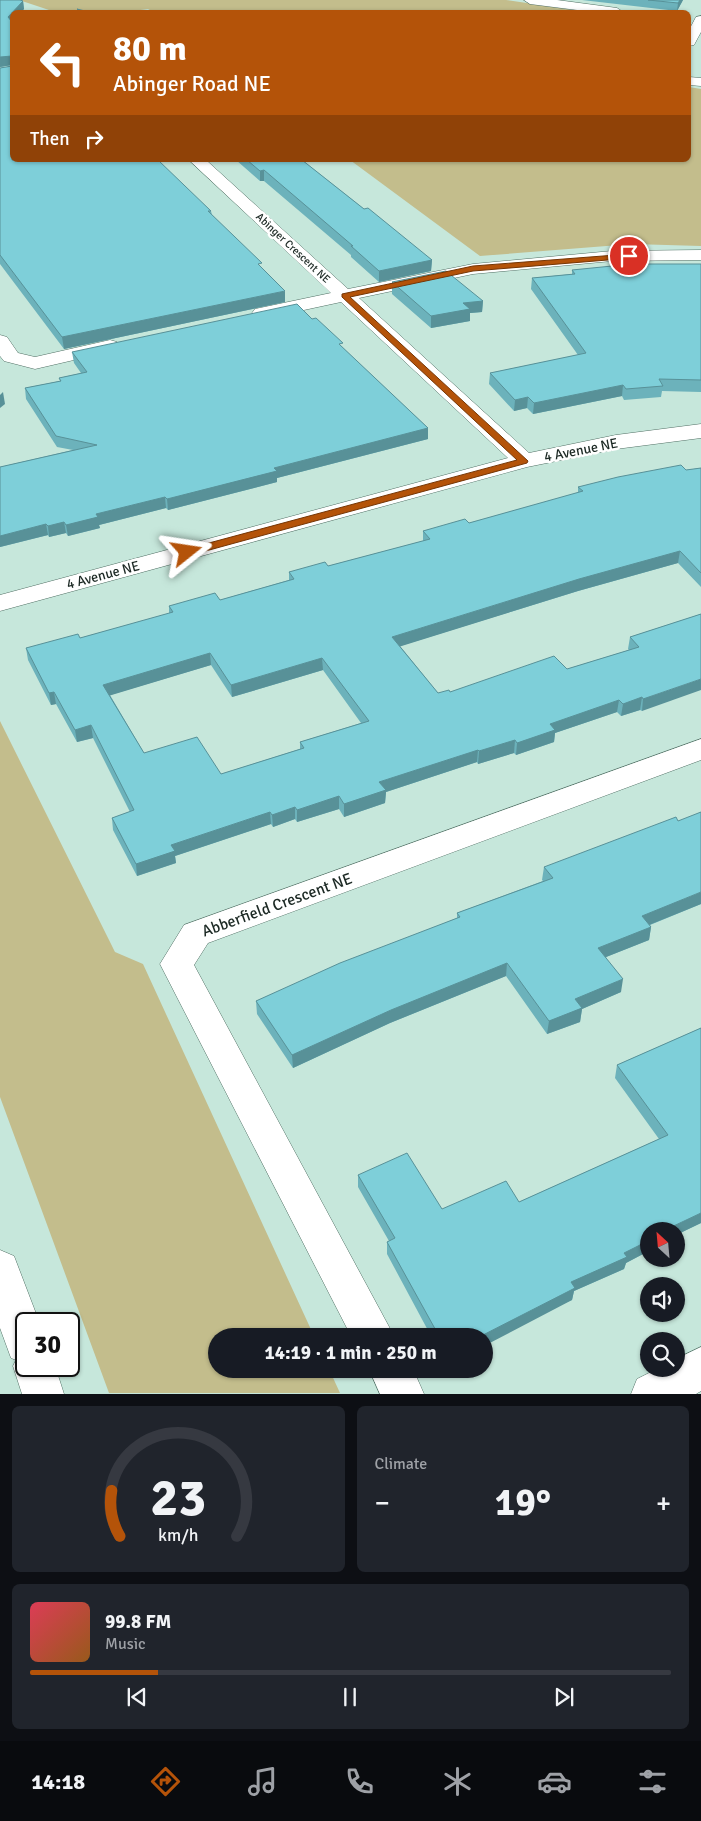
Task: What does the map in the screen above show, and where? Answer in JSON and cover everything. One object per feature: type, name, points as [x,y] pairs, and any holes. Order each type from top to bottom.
[{"type":"street","points":[[530,0],[602,10]]},
{"type":"street","points":[[691,36],[696,21]]},
{"type":"street","name":"Abinger Crescent NE","points":[[199,162],[345,296]]},
{"type":"street","points":[[345,296],[473,269],[612,256],[701,255]]},
{"type":"street","points":[[345,296],[524,461]]},
{"type":"street","name":"Abinger Crescent NE","points":[[247,316],[345,296]]},
{"type":"street","points":[[0,342],[10,357],[35,363],[131,341]]},
{"type":"street","name":"4 Avenue NE","points":[[0,603],[524,461],[616,442],[701,431]]},
{"type":"street","name":"Abberfield Crescent NE","points":[[369,1328],[177,964],[196,934],[701,749]]},
{"type":"street","points":[[0,1270],[15,1313]]},
{"type":"street","points":[[652,1394],[701,1368]]},
{"type":"street","points":[[38,1377],[44,1394]]},
{"type":"street","points":[[395,1378],[403,1394]]},
{"type":"shaded area","points":[[19,0],[506,0],[574,10],[148,9],[49,10]]},
{"type":"shaded area","points":[[691,87],[701,89],[701,246],[632,244],[480,256],[353,162],[691,162]]},
{"type":"shaded area","points":[[0,721],[115,952],[143,964],[310,1328],[208,1328],[208,1378],[333,1378],[340,1393],[109,1393],[0,1097]]},
{"type":"building","points":[[0,0],[23,1],[15,10],[10,10],[8,17],[10,20],[10,56],[0,57]]},
{"type":"building","points":[[648,0],[680,0],[678,3]]},
{"type":"building","points":[[10,66],[10,162],[160,162],[262,263],[258,264],[285,291],[62,337],[0,255],[0,68]]},
{"type":"building","points":[[249,162],[305,162],[364,209],[368,208],[432,260],[379,271],[351,246],[353,246],[264,170],[260,171]]},
{"type":"building","points":[[632,264],[701,264],[701,380],[659,379],[663,386],[626,389],[623,385],[534,403],[528,397],[515,400],[490,373],[586,353],[532,278],[575,274],[572,270]]},
{"type":"building","points":[[446,271],[483,301],[463,303],[470,309],[431,316],[392,282]]},
{"type":"building","points":[[297,304],[312,319],[316,318],[343,343],[339,344],[428,428],[274,468],[277,471],[167,499],[165,497],[96,514],[98,517],[66,525],[64,522],[48,526],[46,524],[0,536],[0,467],[97,445],[56,436],[25,388],[61,381],[59,378],[87,372],[72,352]]},
{"type":"building","points":[[681,465],[686,470],[701,468],[701,573],[680,551],[579,579],[392,637],[438,693],[449,690],[450,692],[554,656],[567,669],[639,647],[630,637],[701,614],[701,679],[643,699],[642,697],[623,704],[619,700],[550,724],[555,730],[517,743],[515,740],[478,750],[379,782],[386,790],[344,804],[339,796],[297,810],[295,807],[272,815],[270,812],[171,845],[175,851],[136,864],[112,818],[134,810],[91,725],[75,730],[54,692],[49,693],[26,648],[78,634],[80,638],[173,612],[169,606],[215,593],[220,600],[294,579],[289,572],[325,562],[328,566],[430,539],[423,531],[465,519],[469,523],[583,491],[578,487]],"holes":[[[210,653],[231,685],[322,658],[369,721],[300,742],[304,748],[221,774],[197,737],[144,753],[103,685]]]},
{"type":"building","points":[[701,812],[701,892],[642,916],[651,927],[598,948],[623,979],[575,999],[582,1008],[549,1021],[507,963],[391,1010],[292,1055],[256,1001],[340,963],[460,917],[457,913],[553,878],[544,867],[676,817],[678,821]]},
{"type":"building","points":[[701,1028],[701,1213],[682,1222],[640,1222],[640,1245],[624,1253],[627,1257],[571,1282],[575,1288],[493,1330],[493,1328],[435,1328],[387,1242],[395,1238],[358,1175],[407,1153],[442,1209],[506,1181],[519,1202],[668,1135],[617,1065]]},
{"type":"route","points":[[187,552],[524,461],[502,439],[418,366],[345,296],[473,269],[629,256]]}]
